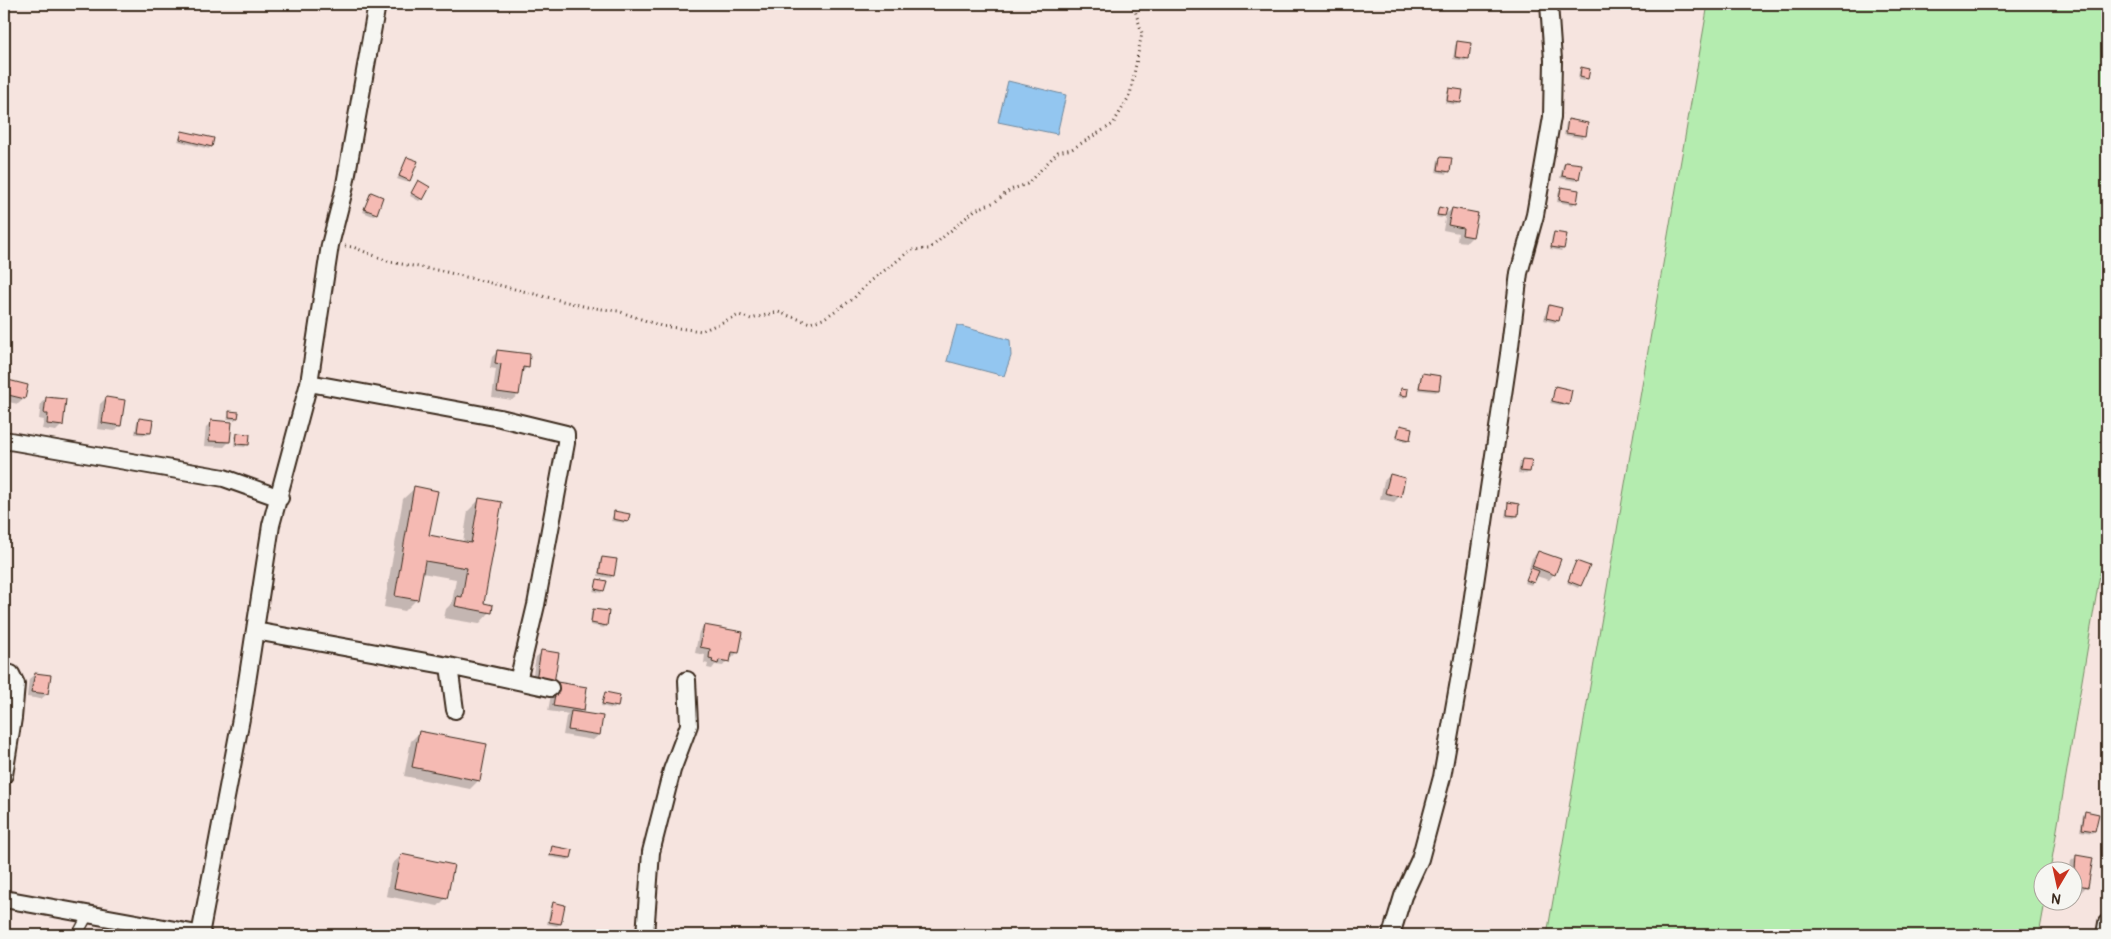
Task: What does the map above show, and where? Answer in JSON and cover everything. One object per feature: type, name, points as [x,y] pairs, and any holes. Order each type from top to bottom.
[{"type":"street","points":[[4,900],[201,935],[243,708],[271,525],[280,498],[309,383],[330,245],[344,190],[376,4]]},
{"type":"street","points":[[1391,935],[1404,896],[1420,859],[1442,777],[1466,640],[1509,354],[1519,273],[1535,215],[1552,117],[1553,60],[1549,4]]},
{"type":"street","points":[[309,383],[500,418],[566,434],[566,443],[536,605],[518,681]]},
{"type":"street","points":[[4,440],[224,478],[280,498]]},
{"type":"street","points":[[255,631],[449,666],[550,688]]},
{"type":"street","points":[[449,666],[455,710]]},
{"type":"street","points":[[4,672],[11,674],[16,684],[14,718],[4,775]]},
{"type":"street","points":[[645,935],[651,852],[672,770],[689,725],[687,680]]},
{"type":"street","points":[[2105,935],[2107,923]]},
{"type":"lane","points":[[77,935],[89,914]]},
{"type":"path","points":[[330,245],[353,247],[390,262],[442,271],[587,307],[618,311],[661,326],[702,331],[739,315],[751,319],[778,312],[810,323],[823,319],[853,298],[867,284],[911,250],[929,249],[975,210],[994,202],[1010,190],[1027,184],[1058,152],[1072,149],[1114,124],[1130,95],[1142,33],[1134,4]]},
{"type":"green space","points":[[1708,4],[2107,4],[2107,532],[2052,862],[2034,862],[2034,912],[2043,912],[2039,935],[1547,935]]},
{"type":"water","points":[[1008,81],[1066,95],[1057,134],[998,122]]},
{"type":"water","points":[[957,325],[1010,340],[1011,356],[1004,376],[947,361]]},
{"type":"building","points":[[1457,41],[1471,43],[1469,59],[1455,57]]},
{"type":"building","points":[[1581,67],[1590,69],[1588,79],[1580,77]]},
{"type":"building","points":[[1449,88],[1463,90],[1461,103],[1447,101]]},
{"type":"building","points":[[1568,119],[1588,123],[1586,136],[1566,133]]},
{"type":"building","points":[[182,131],[214,138],[212,147],[180,139]]},
{"type":"building","points":[[407,157],[418,161],[410,181],[399,176]]},
{"type":"building","points":[[1440,157],[1452,158],[1450,172],[1438,170]]},
{"type":"building","points":[[1565,162],[1582,164],[1579,179],[1562,176]]},
{"type":"building","points":[[418,180],[430,187],[423,200],[411,193]]},
{"type":"building","points":[[1561,187],[1579,190],[1577,203],[1559,200]]},
{"type":"building","points":[[371,192],[383,197],[377,214],[364,209]]},
{"type":"building","points":[[1439,207],[1447,209],[1445,216],[1437,215]]},
{"type":"building","points":[[1452,208],[1478,213],[1473,237],[1462,235],[1463,228],[1448,225]]},
{"type":"building","points":[[1554,232],[1567,234],[1564,249],[1551,247]]},
{"type":"building","points":[[1549,305],[1562,308],[1559,321],[1546,318]]},
{"type":"building","points":[[497,350],[530,354],[529,368],[523,367],[519,395],[497,392],[501,364],[495,363]]},
{"type":"building","points":[[1422,373],[1441,376],[1439,390],[1419,388]]},
{"type":"building","points":[[4,379],[28,385],[25,399],[4,394]]},
{"type":"building","points":[[1555,386],[1572,390],[1569,405],[1552,401]]},
{"type":"building","points":[[1401,388],[1408,389],[1407,396],[1400,395]]},
{"type":"building","points":[[46,397],[66,399],[63,426],[47,424],[48,414],[44,414]]},
{"type":"building","points":[[106,397],[125,400],[121,426],[102,423]]},
{"type":"building","points":[[229,411],[239,412],[238,418],[229,417]]},
{"type":"building","points":[[139,418],[153,420],[151,433],[137,432]]},
{"type":"building","points":[[211,420],[232,422],[230,442],[209,441]]},
{"type":"building","points":[[1400,425],[1412,428],[1410,440],[1397,437]]},
{"type":"building","points":[[237,433],[250,434],[249,445],[236,444]]},
{"type":"building","points":[[1522,459],[1532,460],[1530,472],[1520,471]]},
{"type":"building","points":[[1390,474],[1405,478],[1401,497],[1385,493]]},
{"type":"building","points":[[414,486],[438,491],[429,535],[471,543],[479,498],[502,502],[484,603],[493,605],[492,613],[455,606],[457,596],[462,597],[467,568],[425,561],[418,600],[395,596]]},
{"type":"building","points":[[1508,502],[1519,504],[1518,516],[1507,515]]},
{"type":"building","points":[[614,511],[630,514],[628,522],[613,519]]},
{"type":"building","points":[[1538,551],[1561,559],[1555,575],[1532,566]]},
{"type":"building","points":[[602,557],[617,559],[614,576],[599,573]]},
{"type":"building","points":[[1576,561],[1590,566],[1581,586],[1568,581]]},
{"type":"building","points":[[1531,568],[1539,571],[1534,583],[1526,580]]},
{"type":"building","points":[[597,579],[607,581],[604,591],[595,589]]},
{"type":"building","points":[[593,609],[609,611],[607,626],[591,623]]},
{"type":"building","points":[[704,625],[743,632],[739,653],[732,652],[730,662],[719,660],[718,664],[712,662],[713,659],[709,658],[710,649],[700,647]]},
{"type":"building","points":[[541,650],[559,653],[554,683],[536,680]]},
{"type":"building","points":[[35,673],[51,675],[48,694],[31,692]]},
{"type":"building","points":[[557,682],[587,687],[584,711],[553,706]]},
{"type":"building","points":[[605,692],[620,695],[618,707],[602,704]]},
{"type":"building","points":[[571,711],[603,716],[600,735],[568,730]]},
{"type":"building","points":[[419,731],[487,744],[480,781],[412,767]]},
{"type":"building","points":[[2085,811],[2099,814],[2095,831],[2082,829]]},
{"type":"building","points":[[552,846],[573,850],[571,858],[550,855]]},
{"type":"building","points":[[401,854],[454,865],[447,899],[394,888]]},
{"type":"building","points":[[2076,855],[2093,858],[2088,887],[2084,886],[2084,862],[2076,862]]},
{"type":"building","points":[[553,902],[565,905],[561,924],[549,922]]}]
